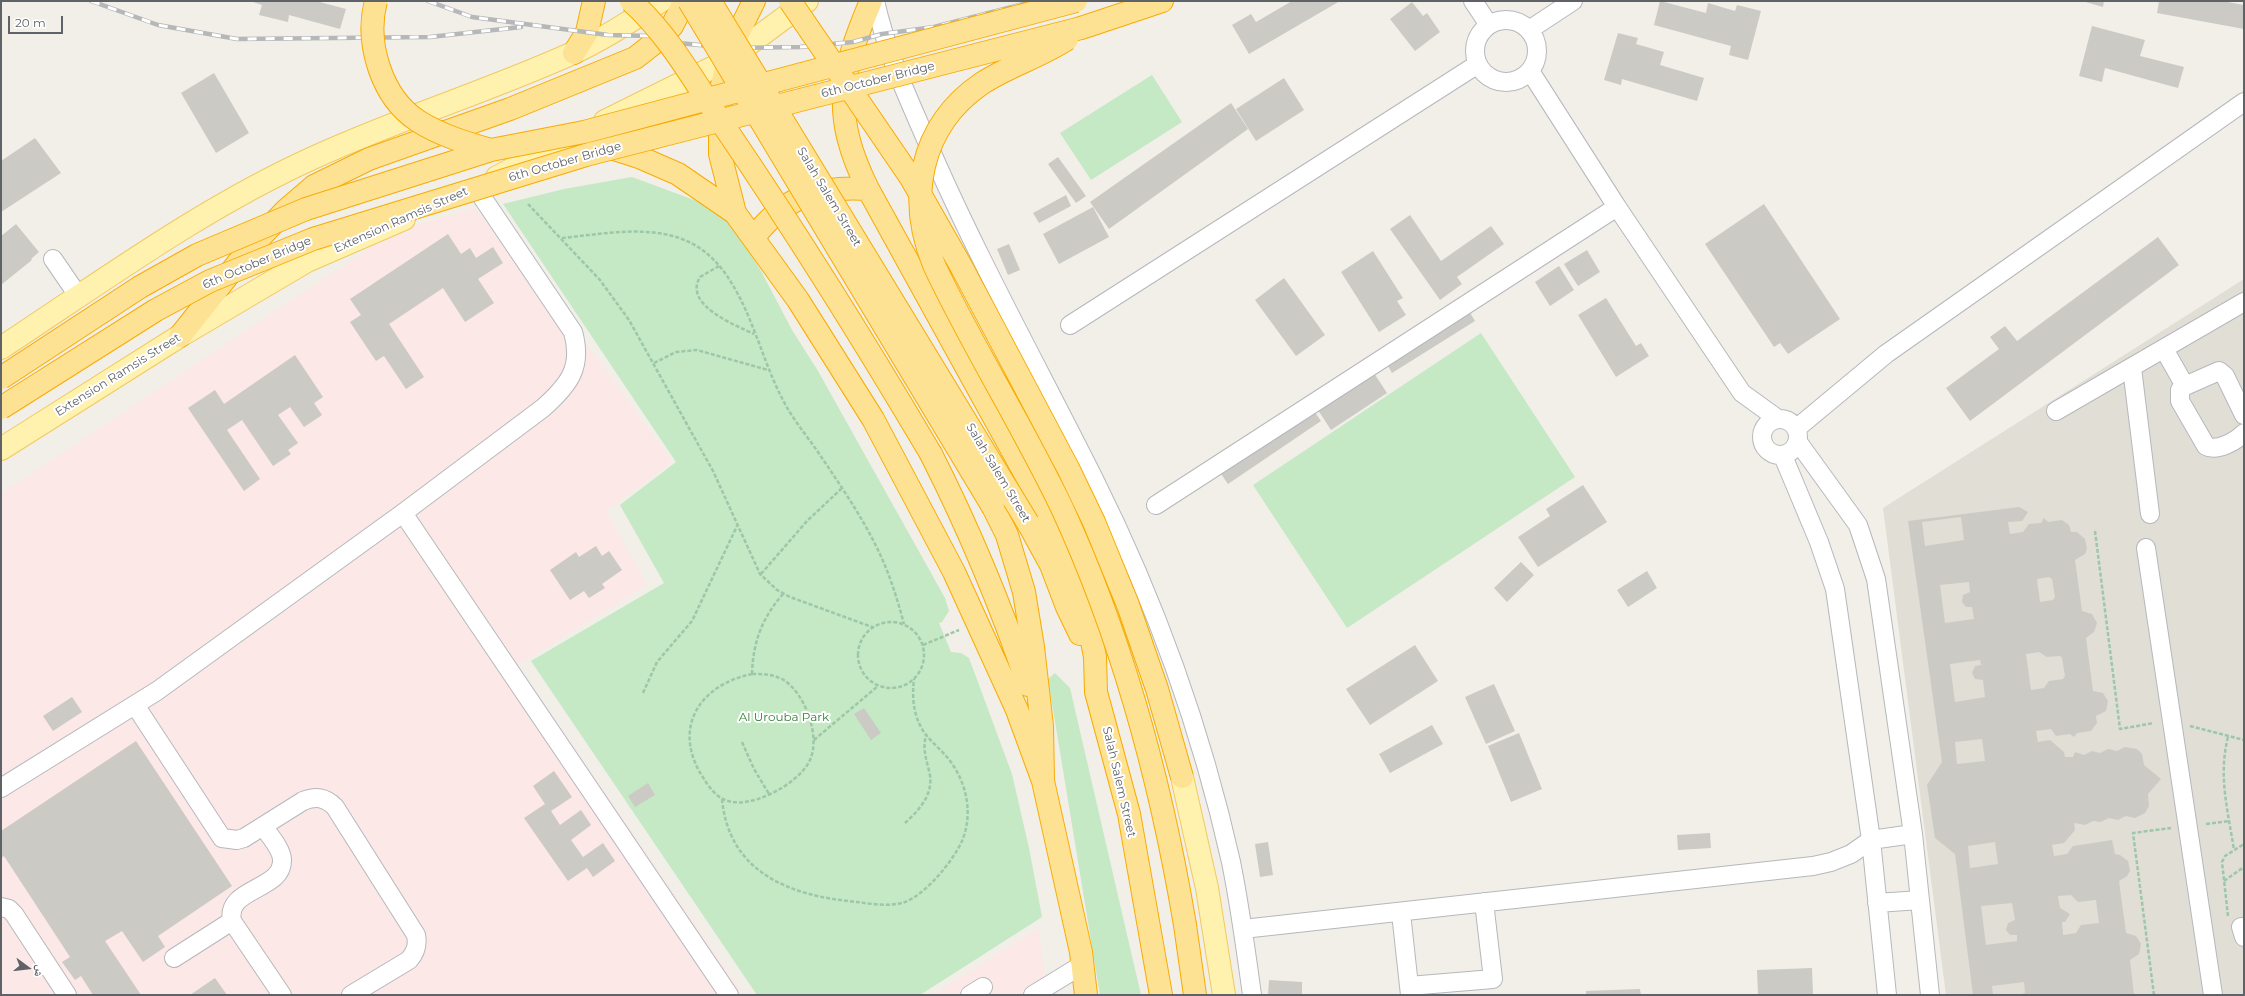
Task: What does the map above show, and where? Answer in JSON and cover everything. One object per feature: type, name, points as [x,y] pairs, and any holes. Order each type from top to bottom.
[{"type":"highway","points":[[376,1],[374,47],[378,65],[387,87],[402,106],[417,120],[457,140],[491,150]]},
{"type":"highway","points":[[574,53],[587,32],[594,1]]},
{"type":"highway","points":[[631,1],[641,10],[669,44],[740,150],[838,301],[931,454],[961,514],[992,586],[1042,726]]},
{"type":"highway","points":[[180,336],[248,249],[286,210],[314,186],[369,159],[510,109],[635,58],[672,26],[685,1]]},
{"type":"highway","name":"Salah Salem Street","points":[[689,1],[993,507],[1007,535],[1024,592],[1033,647],[1042,726],[1043,781],[1082,965],[1085,995]]},
{"type":"highway","name":"Salah Salem Street","points":[[710,1],[1032,529],[1051,566],[1072,619],[1095,657],[1096,692],[1129,814],[1161,995]]},
{"type":"highway","points":[[735,213],[720,154],[720,93],[726,61],[754,1]]},
{"type":"highway","points":[[790,1],[914,184],[961,266],[1068,468],[1094,522],[1128,605],[1155,682],[1182,777]]},
{"type":"highway","points":[[871,1],[853,42],[843,92],[846,132],[851,151],[868,189],[1050,519],[1073,576],[1090,631],[1095,657]]},
{"type":"highway","name":"6th October Bridge","points":[[1,378],[140,287],[197,255],[306,209],[491,150],[584,132],[1076,1]]},
{"type":"highway","name":"6th October Bridge","points":[[1,408],[163,306],[210,281],[313,239],[586,155],[1081,28],[1162,1]]},
{"type":"highway","points":[[1081,28],[1050,50],[980,85],[950,113],[935,136],[925,161],[920,187],[920,214],[925,240],[934,265],[1061,508],[1097,594],[1128,682],[1154,772],[1174,863],[1195,995]]},
{"type":"highway","points":[[574,136],[639,157],[678,174],[735,213],[754,237],[837,359],[873,419],[954,572],[1017,710],[1043,781]]},
{"type":"highway","points":[[754,237],[768,220],[779,211],[790,203],[814,192],[841,187],[868,189]]},
{"type":"main road","points":[[3,341],[79,297],[250,188],[378,130],[574,53],[614,31],[660,1]]},
{"type":"main road","name":"Extension Ramsis Street","points":[[1,449],[180,336],[307,261],[476,188],[574,136],[726,61],[807,1]]},
{"type":"main road","points":[[1182,777],[1207,888],[1224,995]]},
{"type":"lane","points":[[874,1],[882,34],[892,62],[960,217],[1093,477],[1151,602],[1197,731],[1230,857],[1243,929],[1252,995]]},
{"type":"lane","points":[[1473,1],[1489,25]]},
{"type":"lane","points":[[1529,30],[1573,1]]},
{"type":"lane","points":[[1506,20],[1522,25],[1529,30],[1534,38],[1537,50],[1534,63],[1530,71],[1519,79],[1506,82],[1490,77],[1478,64],[1475,47],[1482,31],[1489,25],[1506,20]]},
{"type":"lane","points":[[1070,325],[1478,64]]},
{"type":"lane","points":[[1530,71],[1617,207],[1742,392],[1778,419],[1792,422],[1798,435],[1858,525],[1876,579],[1913,834],[1930,995]]},
{"type":"lane","points":[[1778,419],[1766,426],[1762,440],[1769,452],[1776,456],[1783,456],[1796,448],[1798,435],[1886,354],[2244,102]]},
{"type":"lane","points":[[1,788],[135,705],[181,674],[403,513],[552,400],[573,372],[578,358],[574,332],[476,188]]},
{"type":"lane","points":[[1156,505],[1617,207]]},
{"type":"lane","points":[[53,258],[79,297]]},
{"type":"lane","points":[[2056,412],[2164,350],[2241,309]]},
{"type":"lane","points":[[2164,350],[2185,386]]},
{"type":"lane","points":[[2128,371],[2144,515]]},
{"type":"lane","points":[[2244,415],[2222,372],[2215,371],[2180,390],[2179,397],[2206,446],[2210,448],[2220,447],[2244,433]]},
{"type":"lane","points":[[1783,456],[1819,542],[1835,589],[1871,840],[1887,995]]},
{"type":"lane","points":[[403,513],[729,995]]},
{"type":"lane","points":[[2146,548],[2214,995]]},
{"type":"lane","points":[[135,705],[222,838],[237,840],[303,801],[313,798],[328,801],[335,808],[416,935],[417,941],[414,954],[378,988],[352,995]]},
{"type":"lane","points":[[263,826],[281,854],[281,868],[277,876],[235,903],[230,914],[232,921],[282,995]]},
{"type":"lane","points":[[1243,929],[1401,913],[1484,902],[1813,866],[1832,862],[1851,854],[1871,840],[1913,834]]},
{"type":"lane","points":[[1877,903],[1920,900]]},
{"type":"lane","points":[[1401,913],[1410,991],[1493,979],[1484,902]]},
{"type":"lane","points":[[1,907],[9,909],[14,914],[67,995]]},
{"type":"lane","points":[[174,958],[232,921]]},
{"type":"lane","points":[[1033,995],[1082,965]]},
{"type":"path","points":[[528,204],[562,238],[614,297],[654,363],[713,471],[760,574],[783,594],[872,627]]},
{"type":"path","points":[[562,238],[633,232],[672,235],[698,247],[719,266],[737,292],[768,370],[783,401],[842,489],[877,548],[889,577],[904,624]]},
{"type":"path","points":[[719,266],[700,277],[697,283],[699,296],[706,306],[719,316],[754,334]]},
{"type":"path","points":[[654,363],[676,352],[697,350],[768,370]]},
{"type":"path","points":[[760,574],[802,526],[842,489]]},
{"type":"path","points":[[643,693],[657,662],[692,621],[738,526]]},
{"type":"path","points":[[2095,531],[2120,729],[2171,720],[2228,737],[2244,740]]},
{"type":"path","points":[[752,674],[753,656],[758,633],[772,606],[783,594]]},
{"type":"path","points":[[922,645],[977,621]]},
{"type":"path","points":[[893,622],[904,624],[918,636],[922,645],[924,657],[921,669],[914,679],[897,688],[878,686],[863,673],[858,664],[860,643],[872,627],[882,623],[893,622]]},
{"type":"path","points":[[752,674],[774,675],[782,679],[796,691],[806,712],[813,740],[813,751],[809,762],[794,780],[769,794],[744,803],[722,799],[704,780],[691,752],[689,736],[692,720],[698,706],[708,693],[734,678],[752,674]]},
{"type":"path","points":[[722,799],[723,816],[737,849],[749,862],[774,880],[800,891],[845,901],[875,904],[904,902],[920,892],[942,869],[961,841],[966,825],[968,807],[960,778],[946,756],[926,735],[914,708],[914,679]]},
{"type":"path","points":[[813,740],[878,686]]},
{"type":"path","points":[[905,823],[921,808],[928,791],[930,776],[924,749],[926,735]]},
{"type":"path","points":[[2228,737],[2223,761],[2223,777],[2234,850]]},
{"type":"path","points":[[742,742],[754,769],[769,794]]},
{"type":"path","points":[[2154,995],[2133,833],[2230,821]]},
{"type":"path","points":[[2243,932],[2238,914],[2228,916],[2222,862],[2225,856],[2244,844]]},
{"type":"path","points":[[2224,881],[2244,867]]},
{"type":"shaded area","points":[[475,208],[479,214],[499,213],[589,347],[672,462],[606,511],[647,585],[518,665],[744,995],[1,995],[1,494],[395,231]]},
{"type":"shaded area","points":[[2244,279],[2244,995],[1946,995],[1883,508]]},
{"type":"shaded area","points":[[1039,928],[1046,995],[933,995]]},
{"type":"green space","points":[[1152,75],[1182,122],[1091,180],[1060,133]]},
{"type":"green space","name":"Al Urouba Park","points":[[632,177],[705,204],[720,214],[733,226],[761,271],[792,330],[818,371],[945,598],[949,611],[942,622],[939,623],[951,652],[961,653],[969,658],[1012,774],[1029,848],[1042,917],[920,995],[757,995],[531,661],[664,583],[620,505],[676,462],[503,204],[564,189]]},
{"type":"green space","points":[[1481,333],[1575,477],[1347,628],[1253,485]]},
{"type":"green space","points":[[1055,673],[1070,688],[1141,995],[1100,995],[1048,679]]},
{"type":"building","points":[[250,1],[316,1],[346,9],[340,29],[289,15],[288,22],[259,15],[262,5]]},
{"type":"building","points":[[1292,1],[1340,1],[1249,54],[1232,25],[1251,14],[1256,22]]},
{"type":"building","points":[[1660,1],[1706,13],[1708,3],[1735,11],[1737,5],[1761,11],[1748,60],[1729,55],[1731,46],[1654,25]]},
{"type":"building","points":[[2082,1],[2104,1],[2103,7]]},
{"type":"building","points":[[2159,1],[2222,1],[2244,5],[2244,29],[2157,13]]},
{"type":"building","points":[[1412,2],[1423,16],[1427,13],[1440,32],[1415,51],[1390,19]]},
{"type":"building","points":[[2092,26],[2145,40],[2140,56],[2184,67],[2178,88],[2105,68],[2102,82],[2079,76]]},
{"type":"building","points":[[1618,33],[1638,38],[1636,44],[1664,52],[1660,65],[1704,78],[1697,101],[1622,79],[1621,85],[1604,80]]},
{"type":"building","points":[[214,73],[249,133],[216,153],[181,93]]},
{"type":"building","points":[[1284,78],[1304,110],[1256,141],[1236,109]]},
{"type":"building","points":[[1231,103],[1248,129],[1109,229],[1090,202]]},
{"type":"building","points":[[35,138],[61,173],[1,212],[1,161]]},
{"type":"building","points":[[1058,157],[1086,196],[1076,203],[1048,164]]},
{"type":"building","points":[[1066,195],[1071,206],[1039,223],[1033,213]]},
{"type":"building","points":[[1764,204],[1840,319],[1788,354],[1780,343],[1774,347],[1705,244]]},
{"type":"building","points":[[1093,207],[1109,237],[1059,264],[1043,234]]},
{"type":"building","points":[[1410,215],[1441,261],[1491,226],[1504,244],[1457,277],[1462,284],[1440,300],[1390,229]]},
{"type":"building","points":[[16,224],[39,252],[31,259],[32,260],[1,285],[1,236]]},
{"type":"building","points":[[448,234],[461,254],[470,248],[476,258],[493,247],[503,263],[478,279],[494,303],[465,322],[443,288],[389,324],[424,377],[406,389],[384,356],[376,361],[350,322],[361,315],[350,299]]},
{"type":"building","points":[[2158,237],[2179,265],[1970,421],[1946,388],[1999,349],[1990,337],[2005,326],[2017,341]]},
{"type":"building","points":[[1009,244],[1020,270],[1008,275],[997,249]]},
{"type":"building","points":[[1587,250],[1600,272],[1578,286],[1564,264]]},
{"type":"building","points":[[1373,251],[1403,298],[1397,301],[1406,315],[1379,332],[1341,272]]},
{"type":"building","points":[[1559,266],[1574,290],[1550,306],[1535,282]]},
{"type":"building","points":[[1284,278],[1325,335],[1296,356],[1255,300]]},
{"type":"building","points":[[1606,298],[1636,346],[1641,343],[1649,356],[1616,377],[1578,315]]},
{"type":"building","points":[[1467,308],[1475,321],[1392,373],[1384,359]]},
{"type":"building","points":[[295,355],[323,397],[314,403],[322,415],[304,427],[290,407],[278,415],[298,443],[288,450],[291,454],[273,466],[242,420],[227,430],[260,479],[244,491],[188,408],[215,390],[224,404]]},
{"type":"building","points":[[1372,370],[1387,393],[1331,430],[1316,407]]},
{"type":"building","points":[[1312,408],[1321,421],[1228,484],[1219,471]]},
{"type":"building","points":[[1583,485],[1607,522],[1538,567],[1518,537],[1550,516],[1546,509]]},
{"type":"building","points":[[2019,507],[2028,512],[2022,521],[2008,522],[2010,534],[2023,532],[2029,524],[2041,523],[2044,518],[2048,522],[2062,520],[2069,525],[2071,532],[2077,532],[2085,539],[2087,549],[2085,554],[2075,560],[2082,611],[2092,614],[2097,623],[2094,632],[2086,638],[2093,691],[2103,693],[2108,701],[2106,711],[2096,716],[2097,723],[2091,731],[2077,733],[2074,737],[2070,734],[2056,736],[2051,729],[2036,731],[2038,742],[2050,740],[2064,752],[2065,757],[2073,757],[2075,752],[2084,755],[2092,751],[2100,753],[2108,749],[2117,751],[2125,747],[2137,749],[2142,754],[2144,765],[2161,779],[2148,794],[2149,806],[2145,813],[2135,818],[2126,816],[2118,820],[2109,818],[2101,822],[2093,821],[2085,825],[2074,823],[2075,830],[2064,843],[2052,845],[2054,856],[2067,854],[2073,846],[2112,840],[2115,854],[2120,855],[2128,861],[2130,871],[2127,876],[2119,881],[2126,933],[2136,936],[2141,944],[2139,954],[2130,960],[2134,995],[2018,995],[2025,993],[2024,982],[1992,986],[1993,995],[1973,995],[1955,854],[1935,838],[1927,785],[1942,762],[1908,521]],"holes":[[[1961,517],[1964,540],[1925,546],[1922,522]],[[2049,577],[2052,579],[2055,597],[2053,600],[2040,602],[2037,579]],[[1969,582],[1970,592],[1963,595],[1962,602],[1966,607],[1972,607],[1974,619],[1945,623],[1940,585]],[[2039,652],[2047,657],[2060,656],[2062,658],[2065,676],[2063,679],[2049,681],[2044,688],[2031,690],[2026,654]],[[1980,660],[1981,665],[1975,666],[1972,673],[1975,679],[1983,680],[1985,697],[1955,702],[1950,664]],[[1982,739],[1985,761],[1957,764],[1955,742]],[[1995,842],[1998,864],[1970,868],[1968,846]],[[2071,895],[2078,902],[2096,900],[2099,923],[2081,925],[2076,933],[2063,935],[2062,922],[2065,922],[2070,914],[2060,908],[2058,896]],[[2012,903],[2015,920],[2008,923],[2006,930],[2010,935],[2017,935],[2017,941],[1986,945],[1981,906]]]},
{"type":"building","points":[[596,546],[602,556],[609,551],[622,570],[602,584],[605,588],[589,598],[584,591],[570,600],[550,570],[576,552],[579,557]]},
{"type":"building","points":[[1521,562],[1534,575],[1507,602],[1494,588]]},
{"type":"building","points":[[1647,571],[1657,588],[1628,607],[1617,590]]},
{"type":"building","points":[[1415,645],[1438,681],[1370,725],[1346,689]]},
{"type":"building","points":[[1494,684],[1515,731],[1486,744],[1465,697]]},
{"type":"building","points":[[72,697],[82,712],[53,731],[43,716]]},
{"type":"building","points":[[864,708],[881,733],[871,740],[854,714]]},
{"type":"building","points":[[1432,725],[1443,744],[1390,773],[1379,754]]},
{"type":"building","points":[[1519,733],[1542,789],[1511,802],[1488,746]]},
{"type":"building","points":[[136,741],[232,886],[158,936],[165,947],[143,962],[122,931],[105,941],[141,995],[93,995],[81,976],[75,980],[62,962],[70,957],[4,856],[1,858],[1,831]]},
{"type":"building","points":[[554,771],[572,797],[551,811],[560,825],[581,810],[591,825],[571,840],[583,857],[603,843],[615,861],[593,877],[587,868],[568,881],[524,818],[545,804],[533,786]]},
{"type":"building","points":[[648,783],[655,795],[635,807],[628,796]]},
{"type":"building","points":[[1710,833],[1711,848],[1678,850],[1677,835]]},
{"type":"building","points":[[1268,842],[1273,875],[1260,877],[1255,844]]},
{"type":"building","points":[[1812,968],[1813,995],[1758,995],[1757,970]]},
{"type":"building","points":[[215,978],[227,995],[190,995]]},
{"type":"building","points":[[1269,980],[1302,982],[1302,995],[1268,995]]},
{"type":"building","points":[[1640,989],[1641,995],[1586,995],[1586,991]]},
{"type":"railway","points":[[91,1],[158,25],[237,39],[430,37],[521,27]]},
{"type":"railway","points":[[428,1],[472,17],[608,35],[650,36],[657,41],[731,48],[800,47],[853,42],[882,34],[934,27],[1035,1]]}]
